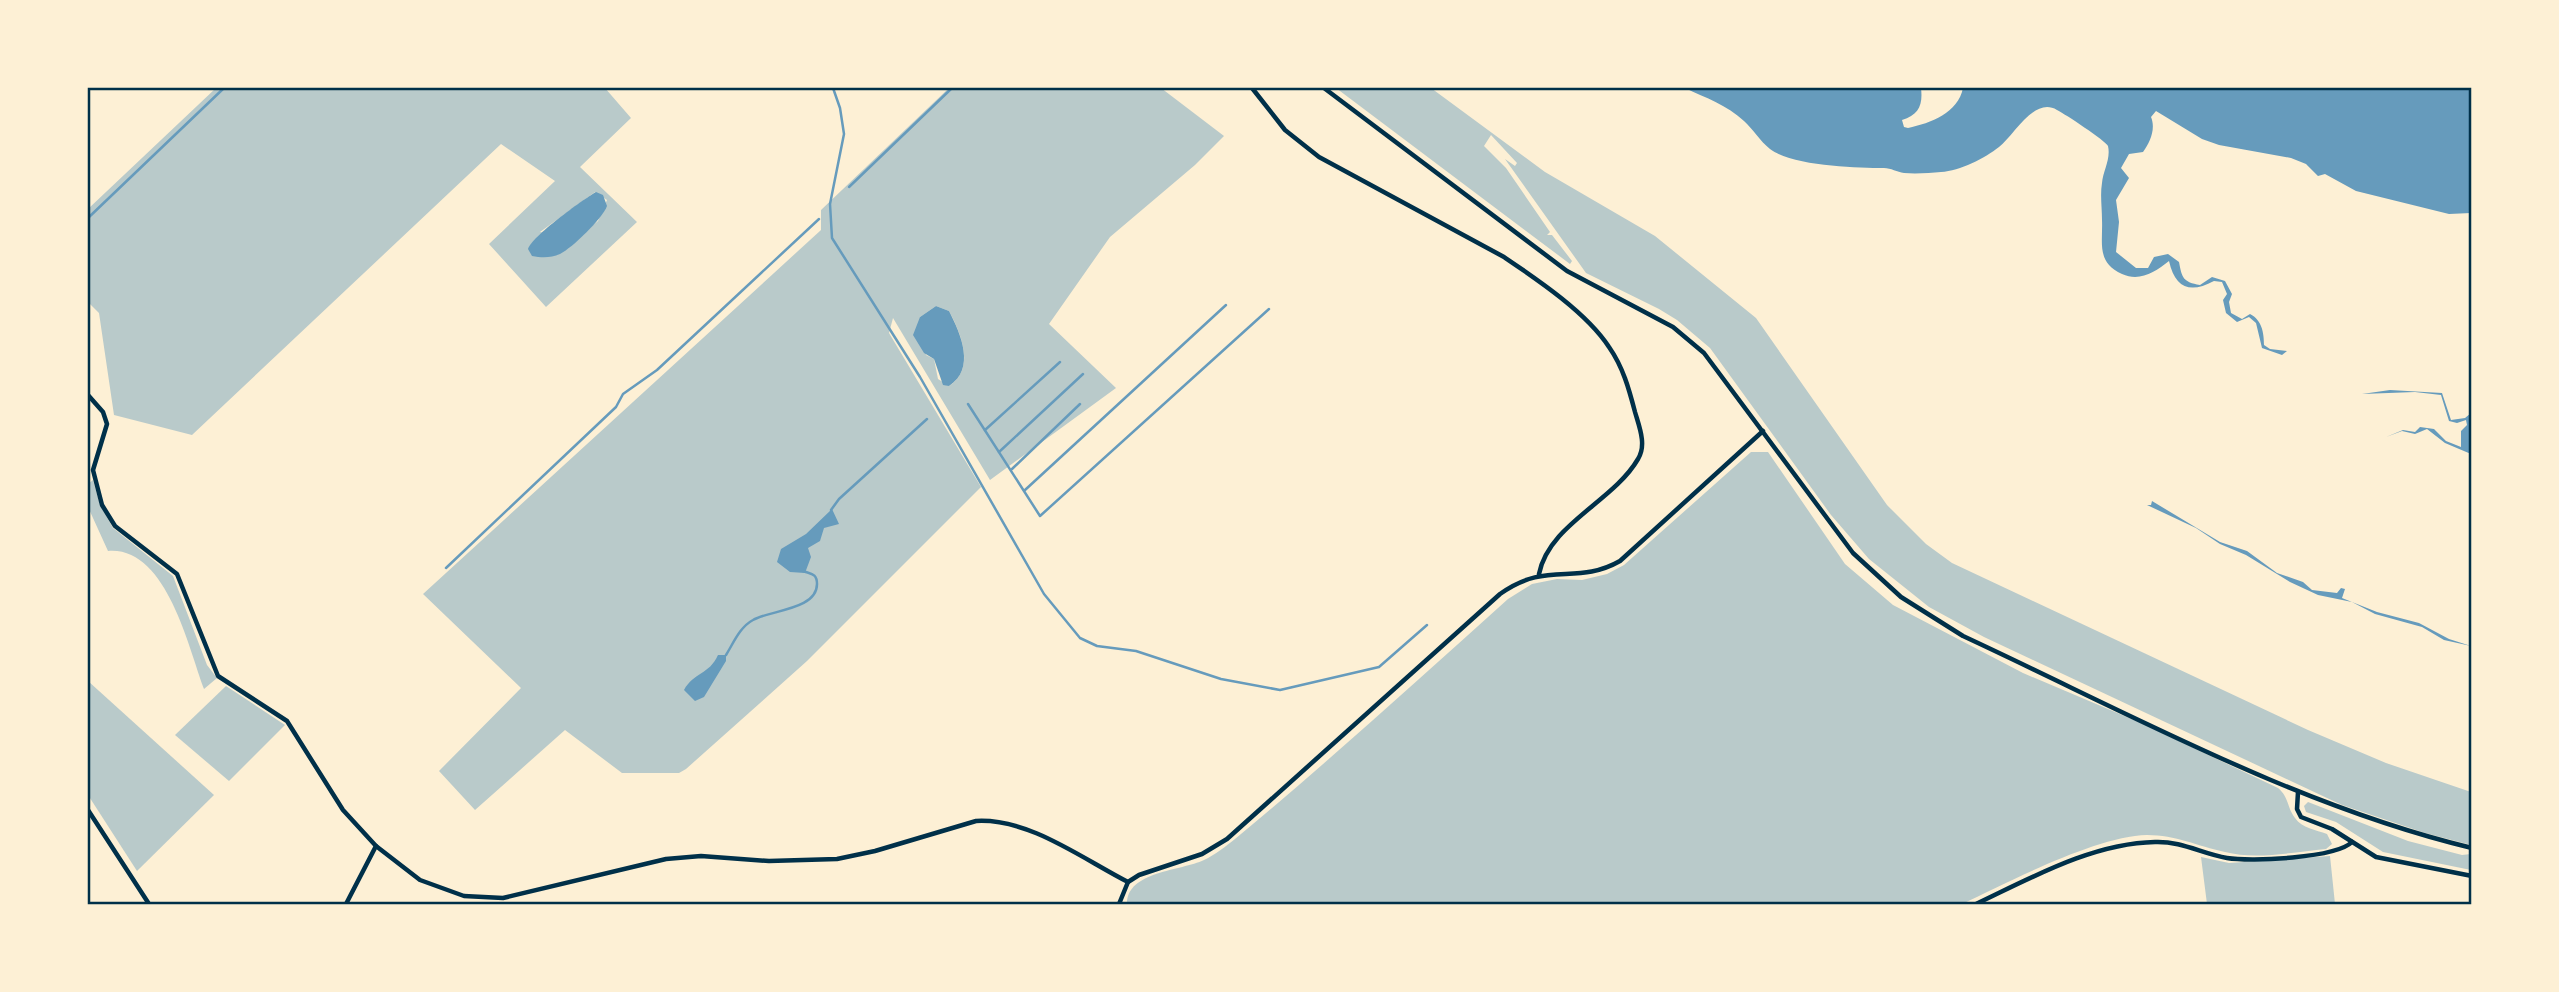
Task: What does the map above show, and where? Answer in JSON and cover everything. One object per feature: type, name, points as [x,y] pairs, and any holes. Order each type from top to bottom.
[{"type":"street","points":[[1252,88],[1270,114],[1302,146],[1339,169],[1504,257],[1586,321],[1608,345],[1622,369],[1642,440],[1639,458],[1545,552],[1539,574]]},
{"type":"street","points":[[1324,88],[1567,271],[1673,327],[1704,354],[1846,545],[1883,582],[1923,612],[1963,636],[2298,792],[2404,830],[2472,848]]},
{"type":"street","points":[[88,395],[103,412],[107,425],[93,470],[102,505],[115,526],[177,574],[218,676],[287,722],[343,810],[376,846],[420,880],[443,891],[464,896],[503,898],[666,859],[701,856],[769,861],[837,859],[876,851],[975,821],[993,820],[1014,823],[1128,882]]},
{"type":"street","points":[[1119,905],[1128,882],[1139,875],[1202,854],[1227,839],[1500,594],[1539,574],[1595,573],[1620,561],[1763,431]]},
{"type":"street","points":[[2298,792],[2299,815],[2332,829],[2384,859],[2472,876]]},
{"type":"street","points":[[88,810],[149,905]]},
{"type":"street","points":[[1976,905],[2038,874],[2101,851],[2137,843],[2172,842],[2227,858],[2244,859],[2334,852],[2352,842]]},
{"type":"street","points":[[346,905],[376,846]]},
{"type":"shaded area","points":[[216,88],[605,88],[631,118],[580,167],[637,222],[546,307],[489,244],[555,181],[501,144],[192,435],[114,415],[99,313],[88,302],[88,209]],"holes":[[[595,192],[607,200],[598,221],[575,240],[540,232]]]},
{"type":"shaded area","points":[[949,88],[1161,88],[1224,136],[1195,165],[1110,237],[1049,324],[1116,388],[990,480],[893,318],[889,333],[981,487],[807,661],[686,769],[679,773],[622,773],[565,730],[475,810],[439,771],[521,688],[423,594],[821,230],[821,210]],"holes":[[[936,306],[949,311],[964,350],[962,370],[949,386],[938,379],[934,359],[926,355],[920,317]]]},
{"type":"shaded area","points":[[1336,88],[1431,88],[1545,172],[1655,236],[1756,318],[1887,505],[1926,544],[1952,563],[2308,730],[2386,763],[2471,792],[2471,845],[2425,833],[2342,805],[1984,637],[1929,607],[1869,559],[1831,515],[1710,348],[1677,320],[1659,309],[1586,273],[1505,159],[1515,166],[1517,163],[1491,135],[1484,146],[1506,168],[1550,232],[1547,235],[1552,235],[1572,261],[1570,264]]},
{"type":"shaded area","points":[[1751,452],[1768,452],[1845,564],[1893,605],[2023,673],[2141,723],[2278,788],[2298,821],[2327,834],[2332,844],[2326,849],[2249,855],[2225,852],[2167,837],[2126,837],[2078,851],[1962,904],[1127,904],[1129,893],[1145,878],[1204,860],[1235,839],[1508,599],[1532,584],[1557,579],[1582,580],[1607,574],[1624,565]]},
{"type":"shaded area","points":[[93,480],[100,505],[113,528],[173,576],[207,665],[217,678],[204,689],[182,625],[160,581],[145,564],[128,554],[108,551],[88,507],[88,484]]},
{"type":"shaded area","points":[[88,681],[214,795],[137,871],[88,795]]},
{"type":"shaded area","points":[[226,686],[285,725],[229,781],[175,735]]},
{"type":"shaded area","points":[[2308,802],[2408,841],[2462,855],[2471,854],[2471,870],[2383,852],[2336,822],[2306,812],[2304,806]]},
{"type":"shaded area","points":[[2330,856],[2335,904],[2207,904],[2201,857],[2229,863]]},
{"type":"water","points":[[1685,88],[1921,88],[1919,108],[1902,120],[1904,127],[1908,128],[1942,116],[1956,104],[1963,88],[2471,88],[2471,213],[2449,214],[2356,191],[2325,174],[2318,176],[2306,164],[2291,158],[2219,145],[2202,139],[2156,111],[2151,117],[2153,131],[2146,148],[2143,152],[2129,154],[2121,168],[2129,178],[2116,200],[2119,222],[2116,252],[2136,268],[2148,268],[2154,257],[2168,254],[2179,262],[2182,276],[2187,281],[2200,285],[2212,277],[2225,281],[2232,294],[2229,302],[2231,313],[2242,319],[2250,314],[2254,317],[2262,327],[2264,345],[2270,349],[2287,351],[2282,355],[2262,348],[2256,323],[2249,317],[2237,322],[2226,313],[2223,300],[2227,294],[2222,282],[2214,281],[2191,288],[2185,286],[2175,277],[2169,261],[2153,272],[2135,277],[2122,274],[2108,264],[2103,251],[2101,197],[2108,146],[2057,110],[2040,108],[2025,119],[1999,147],[1972,163],[1948,171],[1909,173],[1887,168],[1825,165],[1780,155],[1766,146],[1731,110]]},
{"type":"water","points":[[596,192],[603,195],[607,206],[600,218],[572,246],[553,256],[532,256],[528,249],[538,236]]},
{"type":"water","points":[[936,306],[949,311],[964,351],[962,370],[949,386],[943,385],[934,359],[924,353],[913,335],[920,317]]},
{"type":"water","points":[[2390,390],[2442,393],[2451,420],[2465,418],[2471,413],[2471,454],[2445,443],[2427,429],[2415,434],[2402,431],[2386,437],[2403,430],[2415,432],[2420,427],[2434,429],[2446,441],[2461,447],[2461,431],[2467,425],[2466,420],[2457,423],[2449,421],[2441,395],[2415,392],[2362,394]]},
{"type":"water","points":[[2152,501],[2220,542],[2247,551],[2277,573],[2303,582],[2312,590],[2337,593],[2341,588],[2345,589],[2342,598],[2352,602],[2318,595],[2290,582],[2246,555],[2220,544],[2196,528],[2147,505],[2151,505]]},
{"type":"water","points":[[832,509],[839,524],[824,528],[820,541],[808,548],[811,557],[805,573],[790,572],[777,562],[781,549],[806,534]]},
{"type":"water","points":[[2352,602],[2419,623],[2449,639],[2471,646],[2444,640],[2422,627],[2375,614]]},
{"type":"water","points":[[718,655],[726,655],[726,661],[704,697],[695,701],[684,690]]},
{"type":"waterway","points":[[88,218],[224,88]]},
{"type":"waterway","points":[[833,88],[840,108],[844,134],[830,204],[832,238],[920,377],[1044,594],[1080,638],[1097,646],[1136,651],[1221,679],[1280,690],[1379,667],[1427,625]]},
{"type":"waterway","points":[[849,187],[952,88]]},
{"type":"waterway","points":[[446,568],[616,407],[623,394],[657,370],[819,219]]},
{"type":"waterway","points":[[1025,490],[1226,305]]},
{"type":"waterway","points":[[968,404],[1040,516],[1269,309]]},
{"type":"waterway","points":[[985,430],[1060,362]]},
{"type":"waterway","points":[[999,452],[1083,374]]},
{"type":"waterway","points":[[1012,469],[1080,404]]},
{"type":"waterway","points":[[831,510],[839,499],[927,419]]},
{"type":"waterway","points":[[726,655],[748,623],[801,604],[815,593],[816,578],[803,571]]}]
